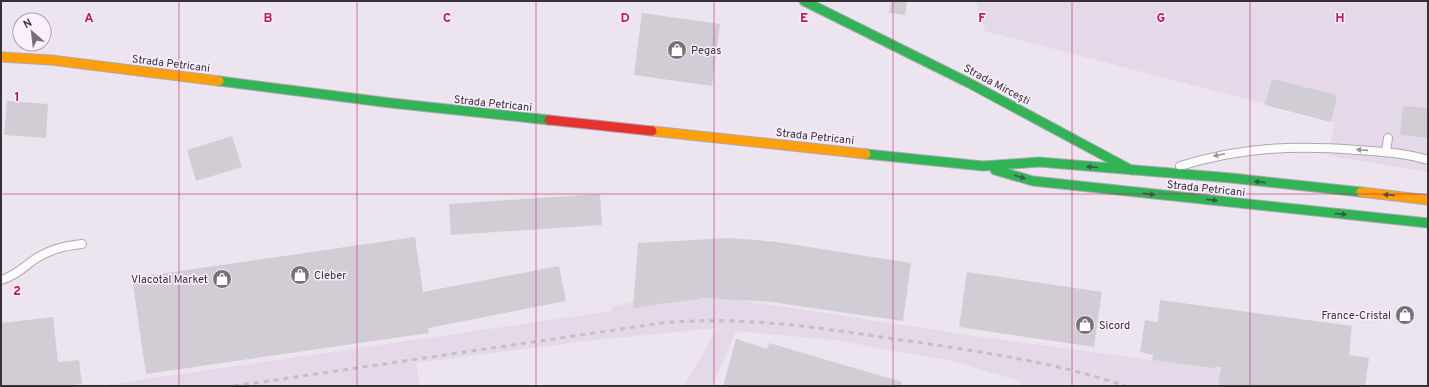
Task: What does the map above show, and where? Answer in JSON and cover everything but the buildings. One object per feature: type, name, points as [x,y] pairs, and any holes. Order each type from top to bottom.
[{"type":"main road","name":"Strada Mircești","points":[[804,1],[877,35],[980,88],[1131,170],[1173,196]]},
{"type":"main road","name":"Strada Petricani","points":[[1,57],[51,60],[494,115],[983,166],[1039,162],[1160,172],[1428,200]]},
{"type":"main road","name":"Strada Petricani","points":[[983,166],[1033,181],[1428,223]]},
{"type":"lane","points":[[1386,152],[1388,138]]},
{"type":"lane","points":[[1160,172],[1206,158],[1234,152],[1265,148],[1321,147],[1386,152],[1428,160]]},
{"type":"lane","points":[[1,280],[12,276],[54,249],[82,244]]},
{"type":"shaded area","points":[[976,1],[1428,1],[1428,172],[1329,156],[1334,122],[985,31]]},
{"type":"shaded area","points":[[689,299],[732,299],[974,336],[1225,370],[1222,386],[1019,386],[1020,381],[948,360],[834,340],[736,331],[712,386],[685,385],[717,328],[585,341],[416,363],[420,386],[99,386],[612,311],[612,307],[633,302]]},
{"type":"railway","points":[[234,386],[662,323],[693,321],[786,324],[878,336],[963,349],[1045,364],[1072,370],[1125,386]]},
{"type":"traffic: fast","points":[[804,1],[969,83],[1131,170]]},
{"type":"traffic: fast","points":[[219,81],[391,103],[549,120]]},
{"type":"traffic: fast","points":[[866,154],[983,166],[1039,162],[1231,178],[1361,192]]},
{"type":"traffic: fast","points":[[995,170],[1033,181],[1428,223]]},
{"type":"traffic: slow","points":[[1,57],[51,60],[219,81]]},
{"type":"traffic: slow","points":[[652,131],[866,154]]},
{"type":"traffic: slow","points":[[1361,192],[1428,200]]},
{"type":"traffic: jam","points":[[549,120],[652,131]]},
{"type":"place","name":"Pegas","points":[[677,50]]},
{"type":"place","name":"Cleber","points":[[300,275]]},
{"type":"place","name":"Vlacotal Market","points":[[222,279]]},
{"type":"place","name":"France-Cristal","points":[[1405,315]]},
{"type":"place","name":"Sicord","points":[[1085,325]]}]
